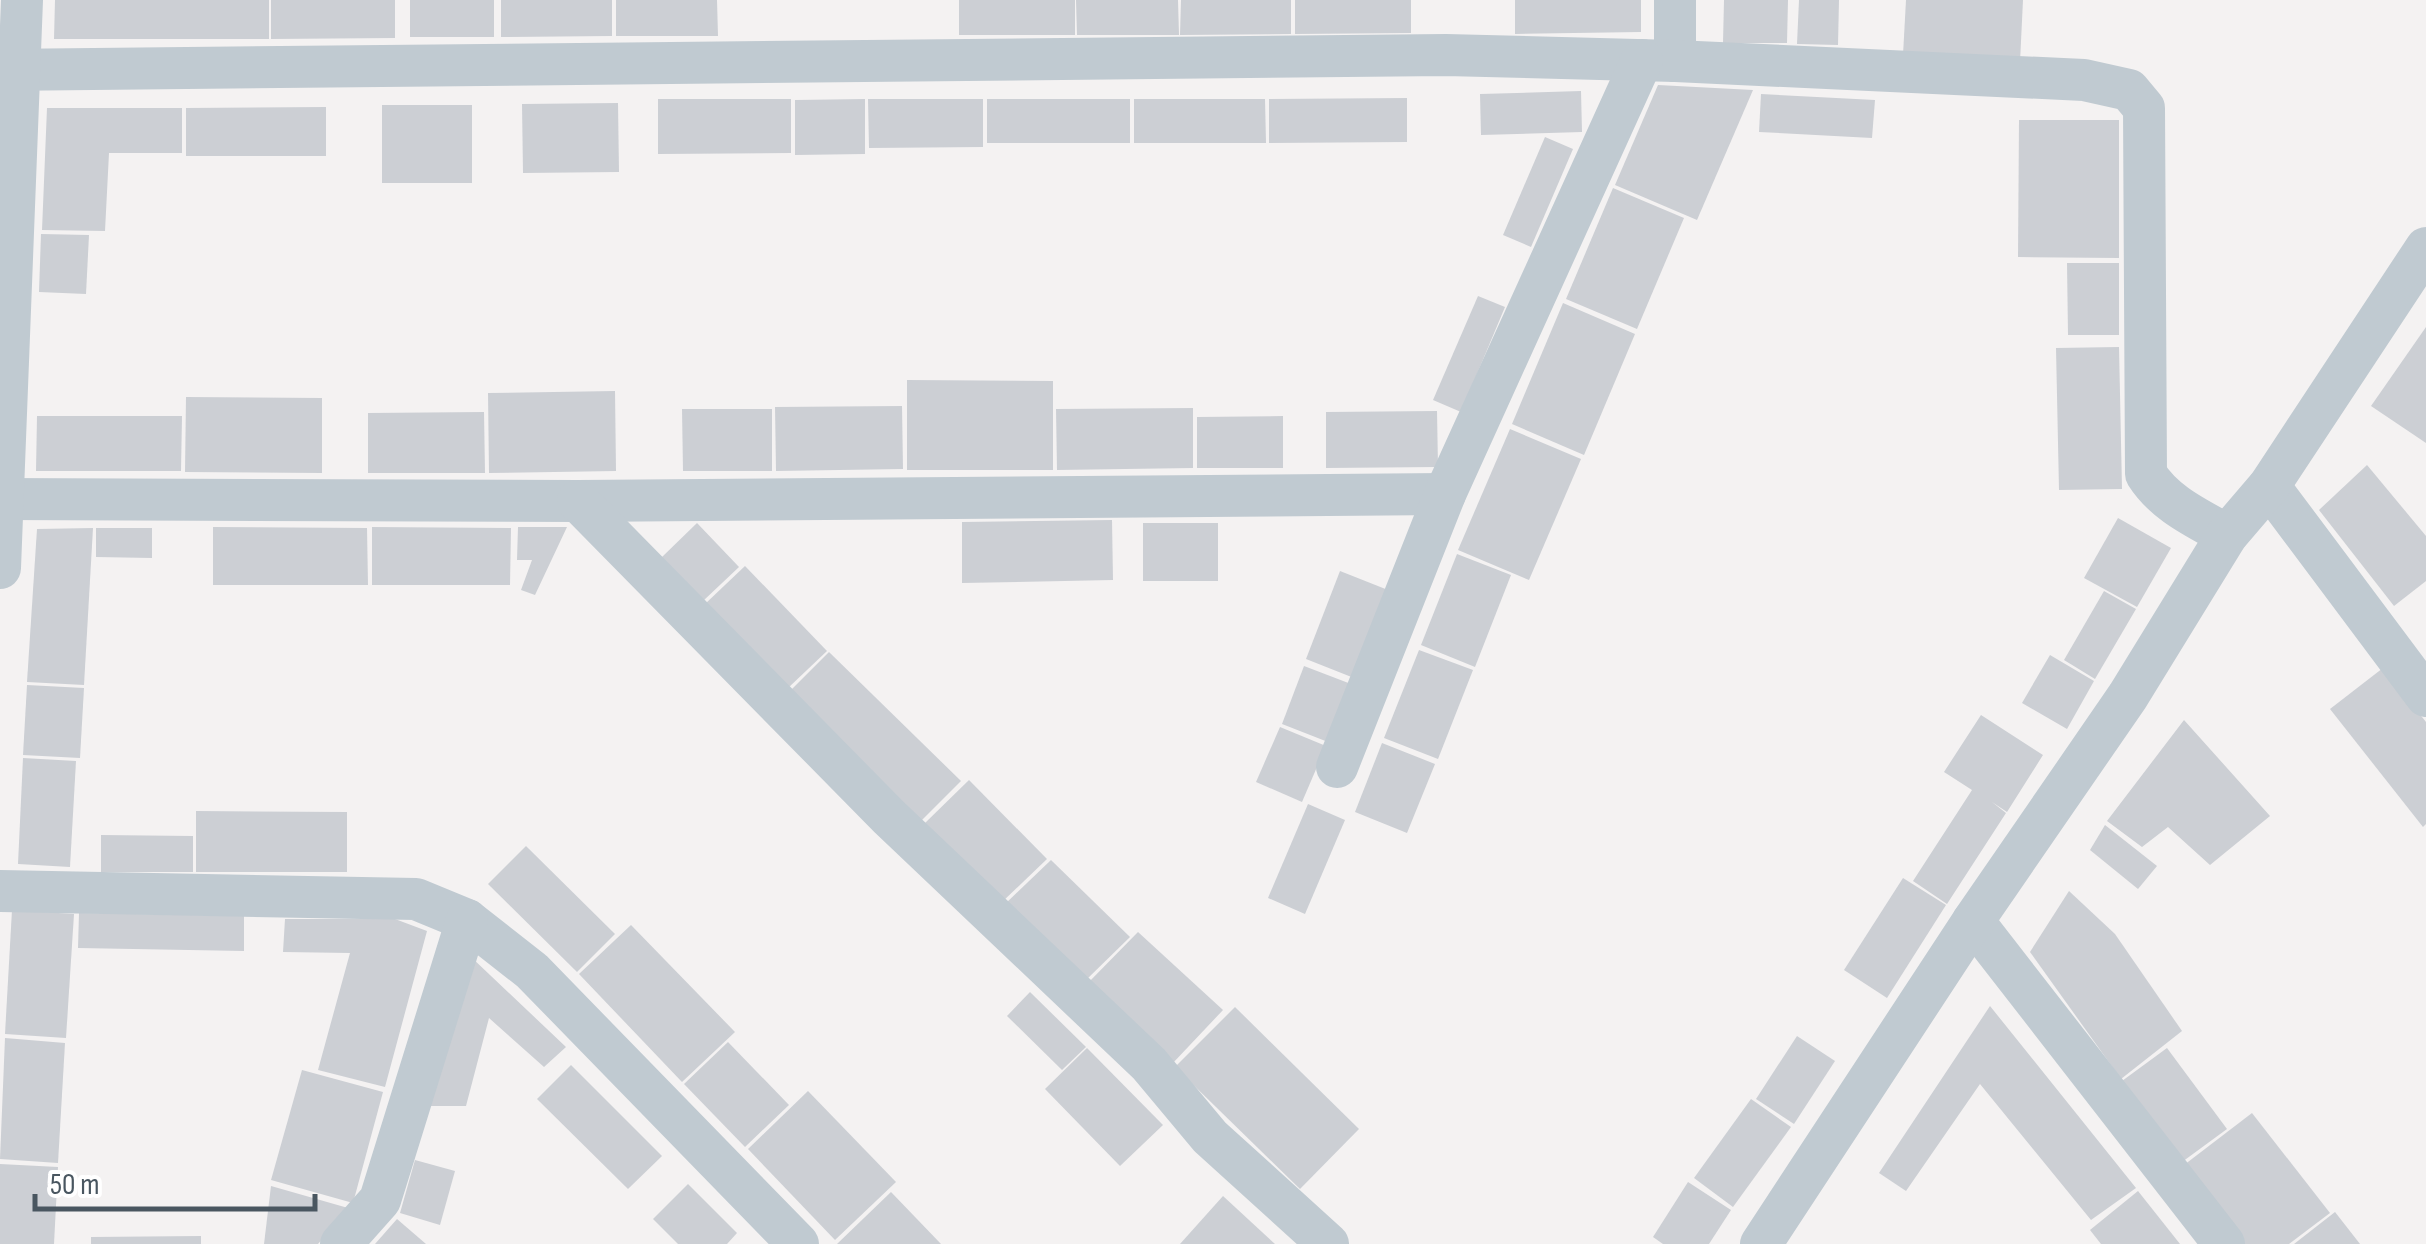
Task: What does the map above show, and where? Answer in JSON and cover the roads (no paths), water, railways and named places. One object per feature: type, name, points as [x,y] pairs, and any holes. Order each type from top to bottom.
[{"type":"street","points":[[0,568],[10,70],[22,0]]},
{"type":"street","points":[[1337,767],[1444,494],[1658,61],[1675,0]]},
{"type":"street","points":[[10,70],[1446,55],[2084,80],[2129,90],[2144,108],[2146,474],[2156,490],[2226,535]]},
{"type":"street","points":[[1761,1244],[1973,921],[2128,696],[2226,535],[2269,486],[2426,248]]},
{"type":"street","points":[[2269,486],[2426,696]]},
{"type":"street","points":[[2,499],[578,501],[1444,494]]},
{"type":"street","points":[[578,501],[889,818],[1149,1064],[1210,1137],[1328,1244]]},
{"type":"street","points":[[0,891],[416,898],[466,920],[532,971],[798,1244]]},
{"type":"street","points":[[340,1244],[380,1200],[466,920]]},
{"type":"street","points":[[1973,921],[2224,1244]]}]
